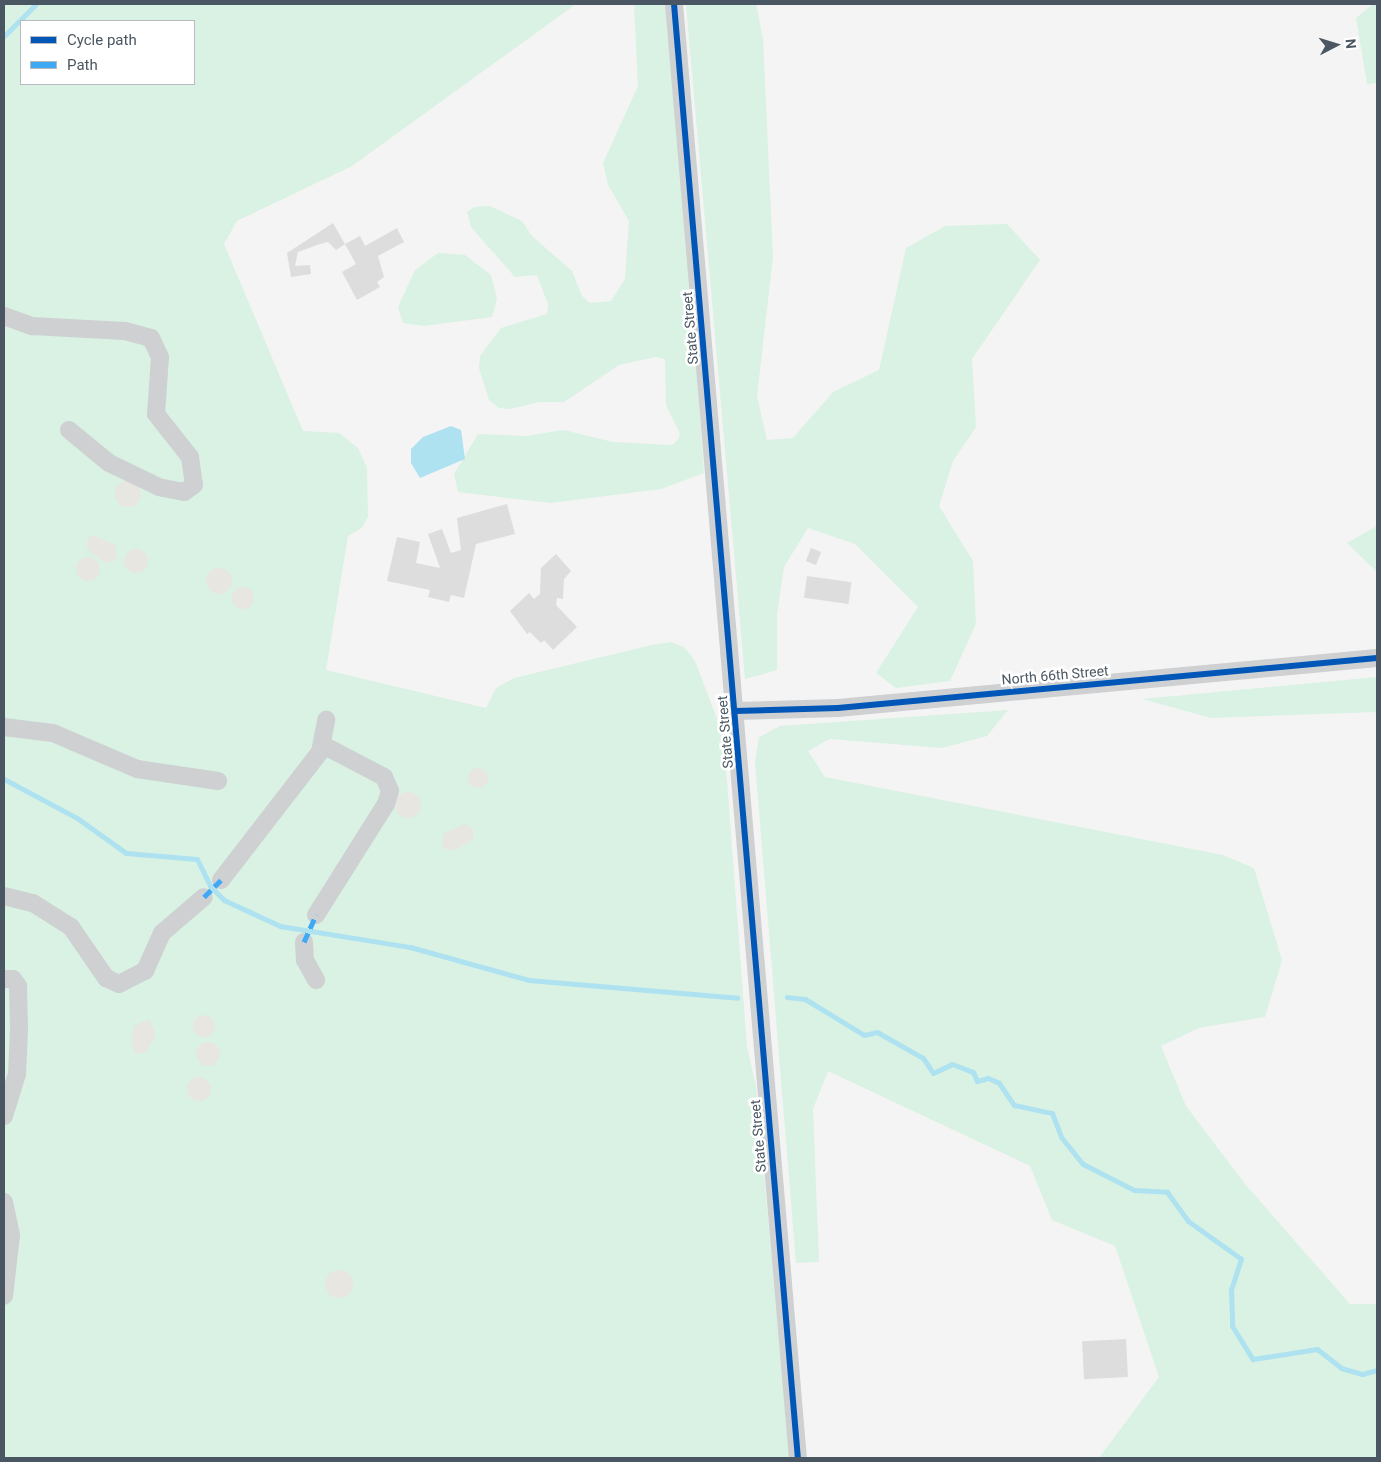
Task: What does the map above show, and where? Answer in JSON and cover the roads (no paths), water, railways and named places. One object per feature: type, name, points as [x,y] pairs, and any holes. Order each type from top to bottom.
[{"type":"street","name":"State Street","points":[[674,4],[798,1458]]},
{"type":"street","points":[[4,316],[32,326],[125,331],[151,338],[160,357],[156,414],[190,456],[194,484],[184,492],[159,487],[110,463],[70,430]]},
{"type":"street","name":"North 66th Street","points":[[735,711],[838,708],[1377,658]]},
{"type":"street","points":[[221,880],[323,745],[326,720]]},
{"type":"street","points":[[4,727],[53,733],[136,769],[218,781]]},
{"type":"street","points":[[316,915],[386,804],[390,791],[384,777],[323,745]]},
{"type":"street","points":[[4,896],[33,903],[71,927],[106,978],[119,984],[145,971],[162,933],[204,897]]},
{"type":"street","points":[[304,942],[305,960],[316,980]]},
{"type":"street","points":[[4,979],[16,982],[19,1029],[17,1074],[4,1116]]},
{"type":"street","points":[[4,1202],[10,1235],[4,1296]]},
{"type":"water","points":[[451,426],[461,430],[465,459],[420,478],[411,463],[411,449],[423,437]]},
{"type":"waterway","points":[[4,36],[36,4]]},
{"type":"waterway","points":[[4,779],[77,818],[126,853],[197,859],[210,886],[224,900],[280,926],[410,947],[529,980],[737,998]]},
{"type":"waterway","points":[[787,997],[805,999],[864,1035],[877,1032],[923,1058],[933,1073],[952,1064],[973,1072],[977,1081],[988,1078],[999,1083],[1014,1105],[1052,1113],[1061,1137],[1083,1164],[1134,1190],[1167,1192],[1188,1221],[1241,1259],[1231,1290],[1232,1326],[1253,1359],[1317,1349],[1341,1368],[1362,1374],[1377,1370]]}]
